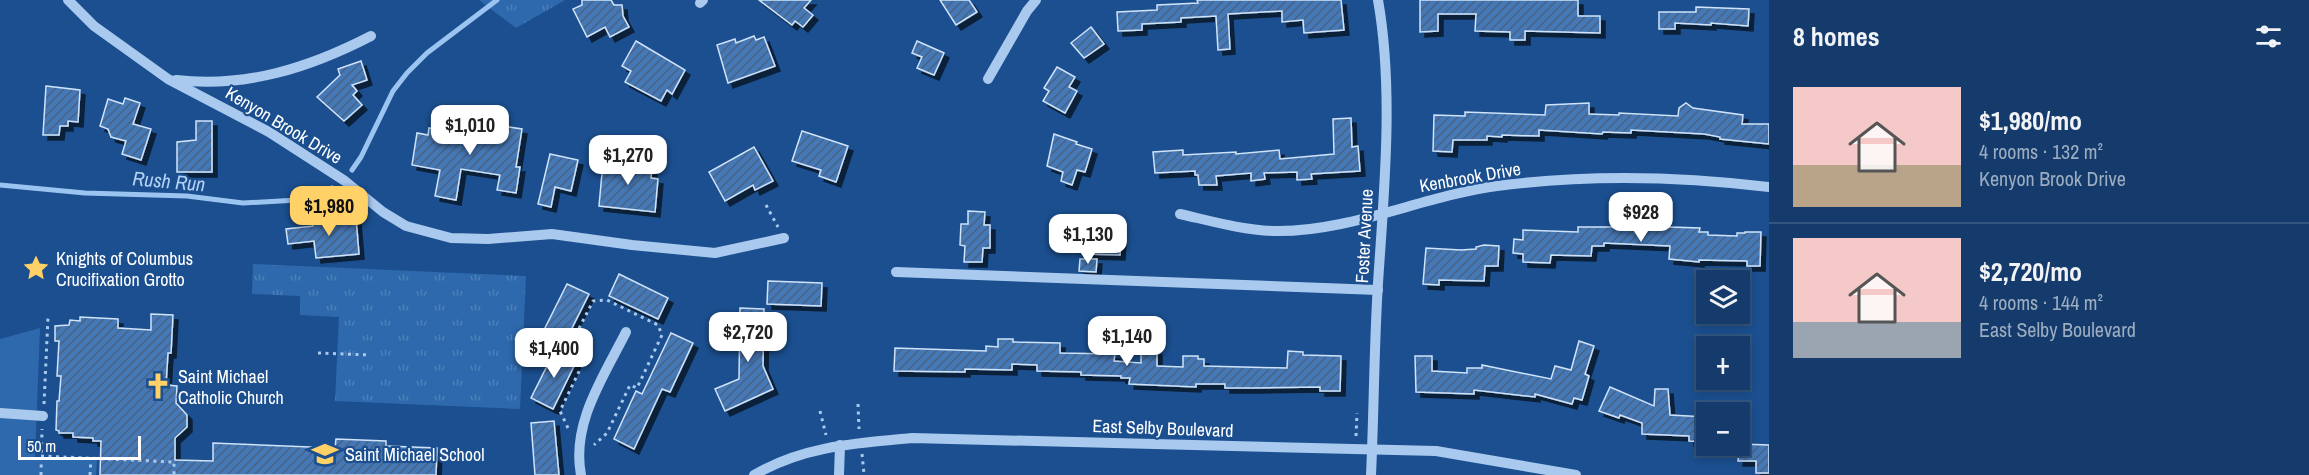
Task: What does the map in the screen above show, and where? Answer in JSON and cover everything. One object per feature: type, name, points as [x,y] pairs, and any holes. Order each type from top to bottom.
[{"type":"street","name":"Kenyon Brook Drive","points":[[68,0],[94,26],[168,79],[269,132],[345,181],[383,212],[406,226],[442,236],[488,239],[552,234],[716,253],[784,238]]},
{"type":"street","points":[[988,79],[1036,0]]},
{"type":"street","name":"Foster Avenue","points":[[1371,475],[1383,212],[1386,81],[1378,0]]},
{"type":"street","points":[[168,79],[224,83],[265,76],[338,53],[371,36]]},
{"type":"street","name":"Kenbrook Drive","points":[[1180,213],[1238,227],[1275,231],[1317,228],[1452,194],[1496,186],[1618,176],[1663,177],[1769,187]]},
{"type":"street","points":[[896,272],[1378,290]]},
{"type":"street","points":[[581,475],[580,438],[585,415],[626,332]]},
{"type":"street","points":[[0,414],[43,416]]},
{"type":"street","name":"East Selby Boulevard","points":[[754,475],[772,465],[806,452],[840,445],[912,438],[1436,451],[1576,475]]},
{"type":"street","points":[[839,475],[840,445]]},
{"type":"path","points":[[766,205],[784,238]]},
{"type":"path","points":[[41,475],[48,317]]},
{"type":"path","points":[[318,353],[370,355]]},
{"type":"path","points":[[858,404],[859,429]]},
{"type":"path","points":[[820,411],[826,435]]},
{"type":"path","points":[[1356,438],[1357,413]]},
{"type":"path","points":[[861,449],[864,474]]},
{"type":"path","points":[[41,456],[174,462],[174,475]]},
{"type":"path","points":[[90,475],[91,458]]},
{"type":"green space","points":[[479,0],[565,0],[516,28]]},
{"type":"green space","points":[[253,264],[526,276],[520,409],[335,401],[339,317],[300,315],[300,296],[252,294]]},
{"type":"green space","points":[[40,328],[35,457],[97,460],[96,475],[0,475],[0,339]]},
{"type":"building","points":[[582,0],[611,0],[614,5],[622,5],[623,16],[629,27],[610,37],[605,27],[587,37],[573,9],[582,5]]},
{"type":"building","points":[[759,0],[811,0],[804,8],[813,15],[803,27],[795,21],[792,25]]},
{"type":"building","points":[[940,0],[969,0],[977,12],[956,25]]},
{"type":"building","points":[[1197,0],[1341,0],[1344,30],[1304,33],[1303,20],[1282,22],[1282,11],[1228,14],[1230,49],[1218,50],[1216,16],[1181,18],[1181,22],[1142,24],[1142,30],[1118,31],[1117,12],[1157,10],[1157,5],[1198,3]]},
{"type":"building","points":[[1420,0],[1578,0],[1578,16],[1600,16],[1600,33],[1525,31],[1525,40],[1510,40],[1510,32],[1475,31],[1476,14],[1438,14],[1438,31],[1420,32]]},
{"type":"building","points":[[1696,7],[1749,9],[1748,26],[1675,23],[1675,29],[1659,29],[1659,12],[1696,12]]},
{"type":"building","points":[[1091,27],[1104,44],[1084,58],[1071,43]]},
{"type":"building","points":[[754,36],[756,40],[764,37],[775,66],[728,83],[717,45],[735,39],[736,43]]},
{"type":"building","points":[[636,41],[685,70],[672,94],[667,90],[661,101],[625,82],[631,71],[622,66]]},
{"type":"building","points":[[917,41],[944,53],[934,75],[917,68],[922,57],[912,53]]},
{"type":"building","points":[[361,61],[367,80],[352,85],[357,91],[353,95],[362,105],[344,121],[317,97],[340,75],[338,69]]},
{"type":"building","points":[[1057,67],[1075,77],[1069,87],[1077,91],[1065,113],[1043,101],[1049,91],[1044,88]]},
{"type":"building","points":[[46,86],[80,90],[78,122],[68,121],[68,126],[60,126],[59,135],[43,135]]},
{"type":"building","points":[[125,98],[140,103],[133,124],[151,129],[141,160],[122,154],[126,141],[111,137],[108,129],[100,126],[108,99],[123,104]]},
{"type":"building","points":[[1589,103],[1589,114],[1678,116],[1679,108],[1686,103],[1693,108],[1743,115],[1742,124],[1769,124],[1769,144],[1720,139],[1720,137],[1704,134],[1631,130],[1631,133],[1603,132],[1602,134],[1539,130],[1539,136],[1502,135],[1502,137],[1487,136],[1487,140],[1453,140],[1452,152],[1433,151],[1434,115],[1465,116],[1465,112],[1545,115],[1546,105]]},
{"type":"building","points":[[1351,118],[1352,147],[1358,146],[1360,171],[1311,174],[1312,179],[1297,180],[1297,172],[1264,173],[1265,179],[1251,181],[1251,173],[1216,176],[1217,185],[1199,185],[1195,171],[1155,173],[1153,152],[1183,150],[1183,155],[1279,150],[1280,159],[1334,154],[1333,119]]},
{"type":"building","points":[[196,121],[212,121],[212,172],[177,172],[177,142],[196,140]]},
{"type":"building","points":[[482,123],[522,129],[516,167],[520,167],[516,193],[497,190],[500,175],[461,169],[456,200],[435,196],[440,170],[412,165],[417,133],[428,135],[429,128],[480,138]]},
{"type":"building","points":[[802,131],[848,146],[836,182],[819,176],[821,170],[792,161]]},
{"type":"building","points":[[1054,134],[1092,149],[1085,172],[1077,170],[1072,185],[1061,181],[1063,172],[1047,166]]},
{"type":"building","points":[[754,147],[773,181],[755,190],[753,185],[725,201],[709,172]]},
{"type":"building","points":[[550,154],[578,160],[571,191],[555,187],[551,207],[538,204]]},
{"type":"building","points":[[620,156],[642,159],[642,164],[652,168],[651,178],[658,179],[655,212],[599,206],[603,162],[619,164]]},
{"type":"building","points":[[968,211],[985,212],[984,225],[990,225],[990,248],[983,248],[982,262],[964,262],[965,246],[960,245],[961,224],[968,224]]},
{"type":"building","points":[[356,218],[359,254],[316,258],[314,241],[288,244],[286,229],[313,226],[312,222]]},
{"type":"building","points":[[1617,223],[1700,228],[1699,232],[1708,232],[1708,235],[1737,236],[1737,233],[1761,232],[1760,266],[1747,266],[1747,261],[1699,260],[1699,262],[1669,259],[1670,246],[1604,243],[1604,246],[1592,246],[1591,256],[1551,255],[1550,263],[1523,262],[1523,254],[1513,253],[1514,239],[1523,240],[1523,230],[1578,232],[1578,227],[1617,227]]},
{"type":"building","points":[[1087,236],[1121,237],[1120,255],[1086,254]]},
{"type":"building","points":[[1484,245],[1499,246],[1498,266],[1485,266],[1484,281],[1439,280],[1439,285],[1423,284],[1426,248],[1461,250],[1476,249]]},
{"type":"building","points":[[1080,259],[1097,259],[1096,272],[1079,271]]},
{"type":"building","points":[[619,274],[668,298],[658,319],[609,296]]},
{"type":"building","points":[[768,281],[822,283],[821,306],[767,304]]},
{"type":"building","points":[[567,284],[589,294],[565,342],[543,332]]},
{"type":"building","points":[[740,308],[764,309],[763,366],[773,389],[725,411],[715,389],[739,379]]},
{"type":"building","points":[[151,314],[173,315],[166,385],[177,386],[176,403],[187,415],[187,427],[175,438],[175,460],[213,461],[213,443],[335,448],[336,439],[386,441],[386,446],[437,448],[436,475],[100,475],[101,441],[93,441],[93,438],[73,437],[73,433],[59,433],[56,430],[61,376],[57,376],[59,341],[55,341],[55,326],[69,325],[70,320],[80,321],[80,317],[118,319],[118,328],[151,330]]},
{"type":"building","points":[[671,333],[693,343],[670,392],[662,389],[634,449],[614,439],[636,391],[642,394]]},
{"type":"building","points":[[998,339],[1013,339],[1013,342],[1060,343],[1060,353],[1115,354],[1114,361],[1141,363],[1141,349],[1157,350],[1157,366],[1183,367],[1183,356],[1198,356],[1198,359],[1204,359],[1204,366],[1287,368],[1288,351],[1303,352],[1303,355],[1341,356],[1340,391],[1320,391],[1320,387],[1225,388],[1225,384],[1196,384],[1196,387],[1129,384],[1130,378],[1121,378],[1121,376],[1037,371],[1037,365],[1012,364],[1012,370],[965,369],[965,372],[894,371],[895,348],[986,351],[986,346],[998,347]]},
{"type":"building","points":[[1579,341],[1594,346],[1585,374],[1589,376],[1582,400],[1574,398],[1572,404],[1535,394],[1535,397],[1474,390],[1474,394],[1416,392],[1415,356],[1432,356],[1432,371],[1467,373],[1467,368],[1482,368],[1482,365],[1551,379],[1555,366],[1571,370]]},
{"type":"building","points":[[555,350],[577,360],[553,409],[531,398]]},
{"type":"building","points":[[1610,387],[1654,406],[1655,389],[1668,389],[1670,415],[1696,416],[1696,441],[1689,441],[1689,436],[1642,434],[1642,423],[1599,411]]},
{"type":"building","points":[[554,421],[559,475],[535,475],[531,423]]},
{"type":"building","points":[[1750,444],[1769,445],[1769,473],[1756,473],[1756,461],[1738,461],[1739,456],[1750,456]]},
{"type":"waterway","name":"Rush Run","points":[[352,170],[361,157],[393,91],[407,73],[427,53],[497,0]]},
{"type":"waterway","name":"Rush Run","points":[[0,185],[85,193],[187,196],[243,203],[315,199],[332,188]]},
{"type":"place","name":"Knights of Columbus Crucifixation Grotto","points":[[36,268]]},
{"type":"place","name":"Saint Michael Catholic Church","points":[[158,386]]},
{"type":"place","name":"Saint Michael School","points":[[325,454]]}]
